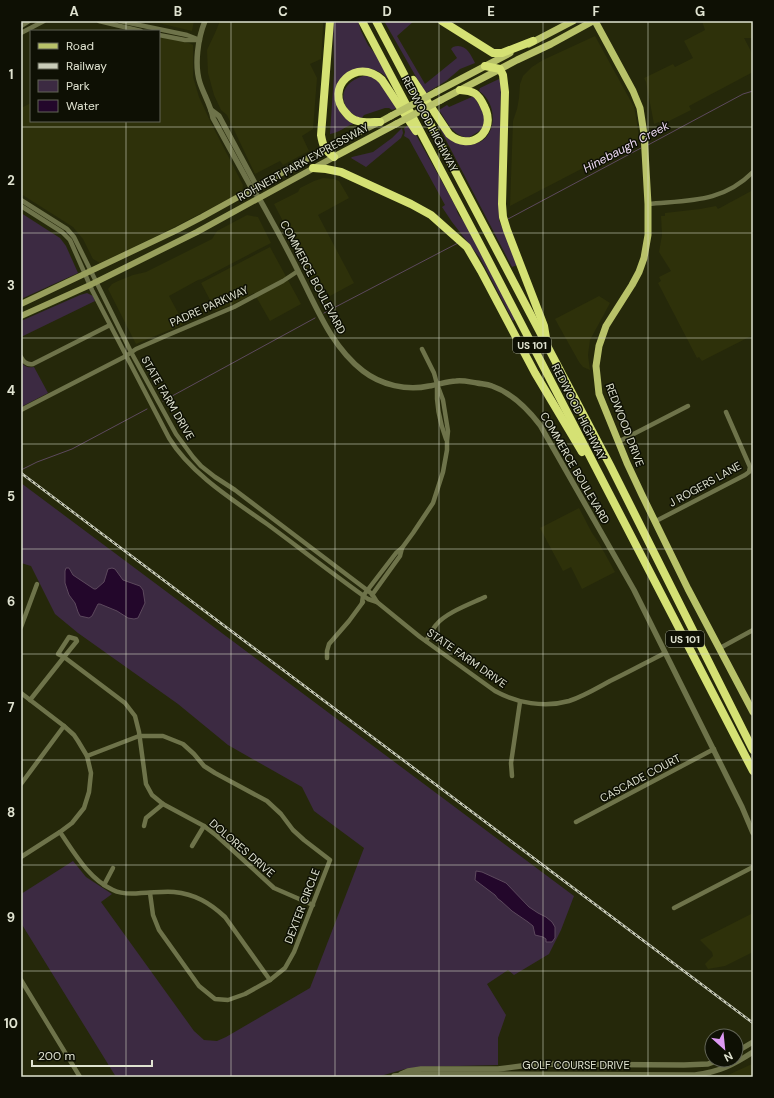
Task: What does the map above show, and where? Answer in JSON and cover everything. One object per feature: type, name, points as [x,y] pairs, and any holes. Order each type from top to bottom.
[{"type":"highway","points":[[330,21],[321,135],[322,144],[325,150],[334,157]]},
{"type":"highway","name":"REDWOOD HIGHWAY","points":[[362,21],[443,172],[753,771]]},
{"type":"highway","name":"REDWOOD HIGHWAY","points":[[376,21],[610,465],[752,748]]},
{"type":"highway","points":[[442,21],[493,53],[502,53],[534,41]]},
{"type":"highway","points":[[384,36],[449,134],[457,140],[467,142],[482,135],[486,129],[489,117],[482,100],[474,92],[460,90]]},
{"type":"highway","points":[[485,66],[500,69],[503,75],[505,87],[502,204],[503,218],[544,326],[547,347]]},
{"type":"highway","points":[[380,122],[365,123],[357,121],[348,115],[340,106],[338,94],[342,82],[347,77],[360,71],[366,71],[378,76],[443,172]]},
{"type":"highway","points":[[313,168],[341,172],[411,204],[431,215],[467,247],[535,373],[634,541]]},
{"type":"main road","name":"ROHNERT PARK EXPRESSWAY","points":[[21,304],[177,230],[325,150],[574,21]]},
{"type":"main road","name":"ROHNERT PARK EXPRESSWAY","points":[[21,316],[93,283],[197,232],[313,168],[594,21]]},
{"type":"main road","name":"REDWOOD DRIVE","points":[[594,21],[618,63],[638,103],[645,140],[648,204],[648,234],[644,258],[632,285],[606,326],[598,346],[597,385],[599,394],[637,485],[656,521],[674,562],[753,712]]},
{"type":"street","points":[[21,26],[30,21]]},
{"type":"street","points":[[21,33],[44,21]]},
{"type":"street","points":[[99,21],[137,30]]},
{"type":"street","points":[[120,21],[187,35],[200,40]]},
{"type":"street","name":"COMMERCE BOULEVARD","points":[[205,21],[201,29],[197,59],[199,81],[211,110],[219,116],[326,328],[346,355],[364,372],[377,380],[414,388],[455,381],[491,385],[512,396],[529,410],[540,425],[634,590],[714,749],[753,834]]},
{"type":"street","points":[[160,35],[185,40],[200,40]]},
{"type":"street","points":[[648,204],[696,200],[713,196],[736,186],[753,172]]},
{"type":"street","name":"STATE FARM DRIVE","points":[[21,200],[71,233],[80,248],[88,272]]},
{"type":"street","name":"STATE FARM DRIVE","points":[[21,206],[62,232],[70,240],[88,272],[110,325],[154,410],[174,446],[197,472],[363,596],[377,602]]},
{"type":"street","name":"PADRE PARKWAY","points":[[21,410],[126,356],[131,352],[234,307],[298,271]]},
{"type":"street","name":"STATE FARM DRIVE","points":[[93,283],[180,441],[201,466],[367,590],[372,594],[377,602],[426,641],[495,691],[505,697],[520,702],[540,704],[568,701],[583,695],[665,653]]},
{"type":"street","points":[[21,357],[27,364],[33,364],[110,325]]},
{"type":"street","points":[[362,603],[363,596],[367,590],[396,553],[402,548],[433,502],[443,472],[447,441],[443,430],[436,396],[437,384],[434,373],[422,349]]},
{"type":"street","points":[[618,442],[688,406]]},
{"type":"street","name":"J ROGERS LANE","points":[[656,521],[748,472],[750,466],[726,412]]},
{"type":"street","points":[[327,658],[329,644],[362,603],[372,594],[400,556],[402,548]]},
{"type":"street","points":[[21,627],[37,584]]},
{"type":"street","points":[[426,641],[436,625],[447,615],[485,597]]},
{"type":"street","points":[[720,648],[753,630]]},
{"type":"street","points":[[30,700],[64,657],[76,639],[69,637],[59,651],[58,654],[64,657]]},
{"type":"street","name":"DOLORES DRIVE","points":[[64,657],[125,703],[135,716],[140,736],[146,784],[152,795],[163,804],[204,826],[274,888],[313,905]]},
{"type":"street","points":[[21,693],[64,726],[78,740],[87,756],[91,773],[89,792],[84,808],[72,823],[21,857]]},
{"type":"street","points":[[512,776],[511,763],[520,702]]},
{"type":"street","points":[[21,784],[64,726]]},
{"type":"street","name":"DEXTER CIRCLE","points":[[87,756],[140,736],[163,736],[182,744],[194,754],[204,766],[267,801],[281,814],[293,830],[330,860],[294,952],[285,968],[270,980],[245,994],[228,1000],[215,999],[199,986],[159,930],[153,915],[150,893]]},
{"type":"street","name":"CASCADE COURT","points":[[576,822],[714,749]]},
{"type":"street","points":[[144,826],[146,818],[163,804]]},
{"type":"street","points":[[192,846],[204,826]]},
{"type":"street","points":[[60,832],[84,868],[104,885],[115,891],[131,894],[173,892],[188,894],[212,905],[225,917],[270,980]]},
{"type":"street","points":[[674,908],[753,867]]},
{"type":"street","points":[[104,885],[113,868]]},
{"type":"street","points":[[21,980],[80,1077]]},
{"type":"street","name":"GOLF COURSE DRIVE","points":[[393,1077],[417,1074],[568,1076],[695,1075],[709,1073],[727,1067],[753,1052]]},
{"type":"street","name":"GOLF COURSE DRIVE","points":[[456,1074],[536,1064],[704,1064]]},
{"type":"street","points":[[657,1065],[657,1076]]},
{"type":"shaded area","points":[[150,21],[194,21],[192,31]]},
{"type":"shaded area","points":[[220,21],[323,21],[321,59],[310,64],[317,78],[313,129],[302,136],[309,151],[283,165],[280,161],[255,174],[227,115],[221,110],[214,95],[208,73],[207,50]]},
{"type":"shaded area","points":[[702,21],[753,21],[753,38],[744,38],[753,55],[753,72],[689,106],[691,110],[661,125],[659,122],[654,124],[644,78],[673,64],[675,67],[693,58],[684,41],[705,30]]},
{"type":"shaded area","points":[[595,36],[634,107],[639,139],[510,206],[513,121],[517,109],[520,84],[523,76],[532,67],[543,60]]},
{"type":"shaded area","points":[[160,37],[189,43],[193,45],[193,77],[199,97],[243,185],[242,192],[165,232],[100,263],[93,259],[83,239],[73,227],[21,194],[21,108],[30,104],[30,122],[160,122]]},
{"type":"shaded area","points":[[323,178],[339,181],[349,198],[318,215],[354,283],[330,296],[320,281],[314,283],[293,243],[295,236],[294,231],[292,229],[288,231],[274,204],[298,192],[300,188]]},
{"type":"shaded area","points":[[753,190],[753,335],[702,361],[699,357],[697,358],[658,283],[661,281],[659,277],[671,271],[659,252],[662,235],[661,216],[665,216],[665,213],[716,206],[718,209]]},
{"type":"shaded area","points":[[247,215],[258,217],[271,243],[169,296],[184,324],[136,344],[108,289],[112,284],[133,275],[146,272],[212,239],[217,231]]},
{"type":"shaded area","points":[[270,247],[301,304],[270,321],[254,293],[234,304],[216,311],[201,283]]},
{"type":"shaded area","points":[[599,296],[610,303],[590,340],[588,355],[590,370],[583,367],[579,362],[555,319]]},
{"type":"shaded area","points":[[579,508],[615,572],[582,589],[571,567],[563,571],[540,528]]},
{"type":"shaded area","points":[[753,913],[753,952],[725,966],[708,969],[705,964],[713,956],[712,952],[700,940]]},
{"type":"shaded area","points":[[752,1064],[753,1077],[723,1077],[744,1068]]},
{"type":"green space","points":[[333,21],[358,21],[368,45],[377,56],[389,78],[388,79],[377,71],[370,69],[359,70],[345,77],[339,108],[343,115],[354,124],[330,134],[334,73]]},
{"type":"green space","points":[[384,21],[414,21],[397,36],[425,84],[457,58],[451,49],[453,47],[461,46],[467,50],[475,63],[460,69],[446,81],[426,93]]},
{"type":"green space","points":[[363,76],[369,76],[378,80],[397,108],[392,110],[385,108],[364,115],[361,119],[353,114],[344,103],[343,96],[348,85],[354,80]]},
{"type":"green space","points":[[499,79],[501,83],[499,220],[517,265],[512,267],[436,121],[463,144],[474,144],[483,140],[489,134],[493,116],[491,106],[479,91],[480,88]]},
{"type":"green space","points":[[474,96],[486,118],[481,130],[468,138],[454,131],[439,110],[447,105],[449,107]]},
{"type":"green space","points":[[410,124],[516,319],[513,321],[480,258],[442,207],[445,205],[409,139],[404,136],[404,128]]},
{"type":"green space","points":[[402,128],[403,133],[401,138],[366,167],[351,158],[373,152],[392,138]]},
{"type":"green space","points":[[21,213],[60,238],[66,246],[78,273],[21,299]]},
{"type":"green space","points":[[87,293],[93,296],[95,301],[21,337],[21,321]]},
{"type":"green space","points":[[21,361],[26,367],[34,367],[48,393],[21,407]]},
{"type":"green space","points":[[21,483],[574,896],[561,930],[549,954],[514,975],[508,970],[487,984],[506,1015],[498,1038],[498,1065],[419,1067],[405,1069],[377,1077],[116,1077],[21,923],[21,894],[73,861],[86,877],[112,894],[101,902],[194,1031],[204,1040],[217,1041],[310,988],[364,848],[314,811],[302,787],[228,745],[178,704],[78,633],[55,614],[31,566],[21,563]]},
{"type":"water","points":[[66,568],[69,568],[73,575],[94,589],[104,582],[108,569],[112,568],[115,569],[123,580],[140,586],[143,590],[145,603],[138,618],[128,618],[117,611],[100,604],[98,604],[92,616],[89,618],[80,616],[75,603],[69,595],[65,583]]},
{"type":"water","points":[[476,871],[482,872],[506,883],[529,907],[552,922],[555,927],[555,938],[552,942],[546,942],[546,939],[543,937],[535,935],[533,926],[512,911],[495,895],[475,880]]},
{"type":"waterway","name":"Hinebaugh Creek","points":[[648,145],[743,94],[753,91]]},
{"type":"waterway","name":"Hinebaugh Creek","points":[[508,219],[641,148]]},
{"type":"waterway","points":[[324,313],[458,243]]},
{"type":"waterway","points":[[163,401],[315,318]]},
{"type":"waterway","points":[[21,470],[37,462],[72,449],[147,409]]},
{"type":"railway","points":[[21,473],[753,1023]]}]
